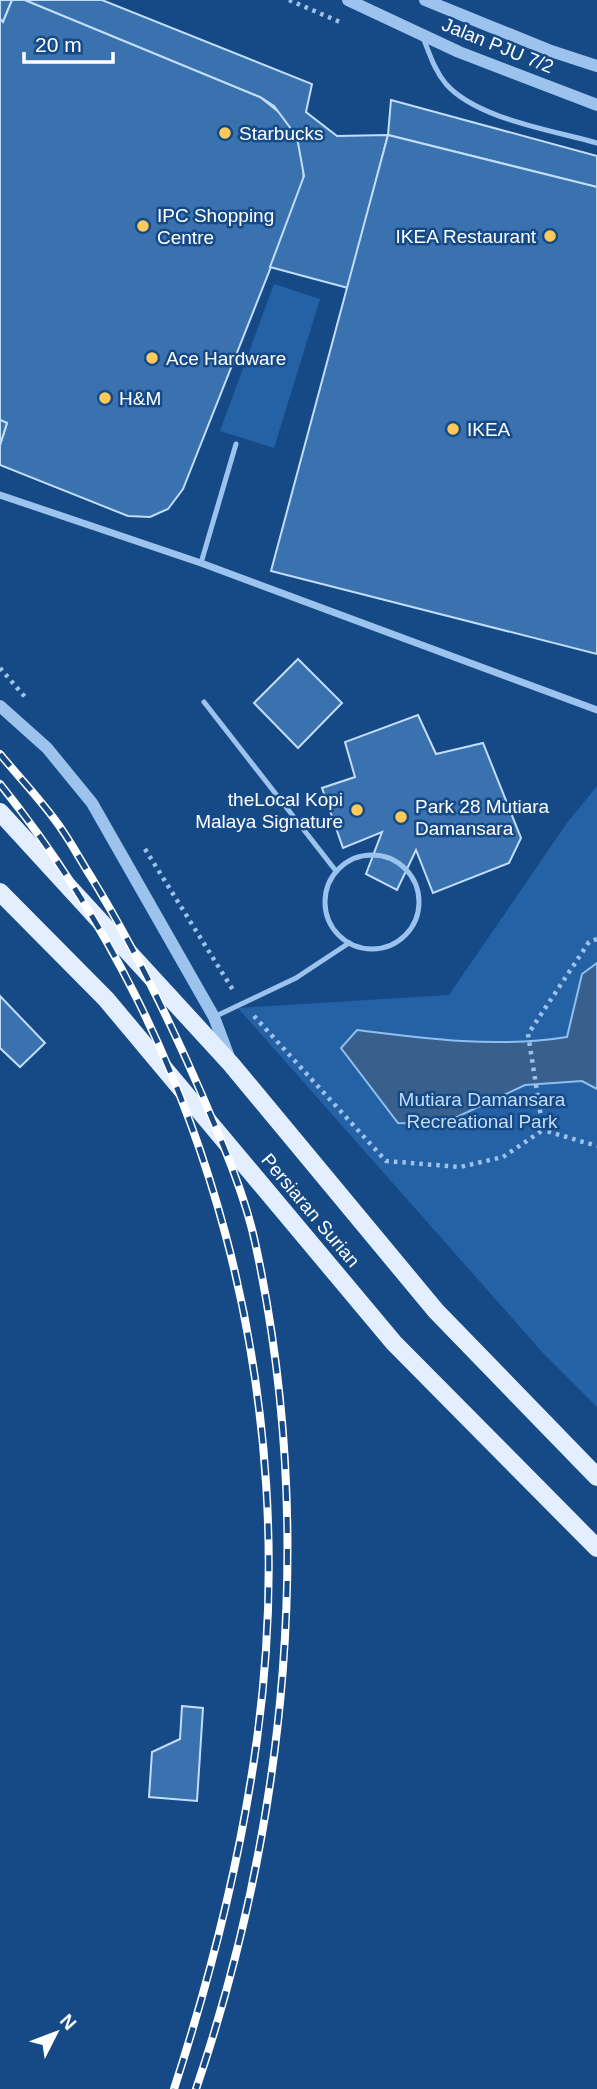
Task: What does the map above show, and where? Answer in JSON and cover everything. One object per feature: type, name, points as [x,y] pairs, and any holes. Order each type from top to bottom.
[{"type":"main road","name":"Persiaran Surian","points":[[0,812],[231,1064],[436,1311],[597,1476]]},
{"type":"main road","name":"Persiaran Surian","points":[[0,892],[106,999],[394,1343],[597,1548]]},
{"type":"street","name":"Jalan PJU 7/2","points":[[348,0],[524,78],[597,105]]},
{"type":"street","name":"Jalan PJU 7/2","points":[[425,0],[551,51],[597,66]]},
{"type":"street","points":[[0,495],[201,563],[597,710]]},
{"type":"street","name":"Persiaran Surian","points":[[0,706],[47,748],[92,803],[214,1017],[231,1064]]},
{"type":"lane","points":[[423,35],[436,68],[463,100],[487,111],[597,143]]},
{"type":"lane","points":[[201,563],[236,444]]},
{"type":"lane","points":[[204,702],[336,871]]},
{"type":"lane","points":[[364,855],[391,857],[407,868],[420,895],[414,925],[405,937],[378,949],[349,943],[336,932],[326,910],[327,885],[336,871],[348,860],[364,855]]},
{"type":"lane","points":[[214,1017],[296,978],[349,943]]},
{"type":"path","points":[[0,668],[32,705]]},
{"type":"path","points":[[141,844],[227,984],[386,1161],[460,1167],[503,1157],[543,1130]]},
{"type":"path","points":[[543,1130],[528,1034],[589,942],[597,939]]},
{"type":"path","points":[[543,1130],[597,1146]]},
{"type":"green space","points":[[274,284],[320,299],[274,448],[220,431]]},
{"type":"green space","name":"Mutiara Damansara Recreational Park","points":[[597,786],[597,1407],[543,1353],[238,1008],[449,995],[567,823]]},
{"type":"shaded area","points":[[597,963],[597,1089],[582,1081],[525,1085],[442,1124],[398,1123],[341,1048],[357,1030],[488,1042],[567,1037],[582,974]]},
{"type":"building","points":[[0,0],[12,0],[3,22],[0,19]]},
{"type":"building","name":"IPC Shopping Centre","points":[[12,0],[25,0],[260,97],[285,117],[301,146],[303,186],[183,489],[168,509],[150,517],[128,516],[0,465],[0,445],[7,423],[0,420],[0,19],[3,22]]},
{"type":"building","points":[[25,0],[102,0],[312,84],[306,112],[337,136],[388,135],[348,288],[270,267],[304,176],[297,137],[274,106],[260,97]]},
{"type":"building","points":[[391,100],[597,156],[597,187],[388,135]]},
{"type":"building","name":"IKEA","points":[[388,135],[597,187],[597,654],[271,571]]},
{"type":"building","points":[[0,420],[7,423],[0,445]]},
{"type":"building","points":[[298,659],[342,703],[298,748],[254,703]]},
{"type":"building","points":[[418,715],[436,754],[483,743],[521,838],[509,863],[433,893],[416,850],[397,890],[366,874],[382,832],[343,848],[322,788],[355,777],[345,742]]},
{"type":"building","points":[[0,996],[45,1043],[20,1067],[0,1048]]},
{"type":"building","points":[[182,1706],[203,1708],[197,1801],[149,1797],[152,1752],[180,1739]]},
{"type":"railway","points":[[0,754],[70,842],[123,932],[177,1040],[225,1149],[245,1205],[255,1242],[274,1348],[284,1455],[287,1562],[283,1669],[271,1776],[253,1882],[227,1986],[196,2089]]},
{"type":"railway","points":[[0,784],[74,887],[136,998],[187,1114],[226,1235],[252,1359],[266,1485],[268,1612],[257,1739],[223,1916],[174,2089]]},
{"type":"place","name":"Starbucks","points":[[225,133]]},
{"type":"place","name":"IPC Shopping Centre","points":[[143,226]]},
{"type":"place","name":"IKEA Restaurant","points":[[550,236]]},
{"type":"place","name":"Ace Hardware","points":[[152,358]]},
{"type":"place","name":"H&M","points":[[105,398]]},
{"type":"place","name":"IKEA","points":[[453,429]]},
{"type":"place","name":"theLocal Kopi Malaya Signature","points":[[357,810]]},
{"type":"place","name":"Park 28 Mutiara Damansara","points":[[401,817]]}]
